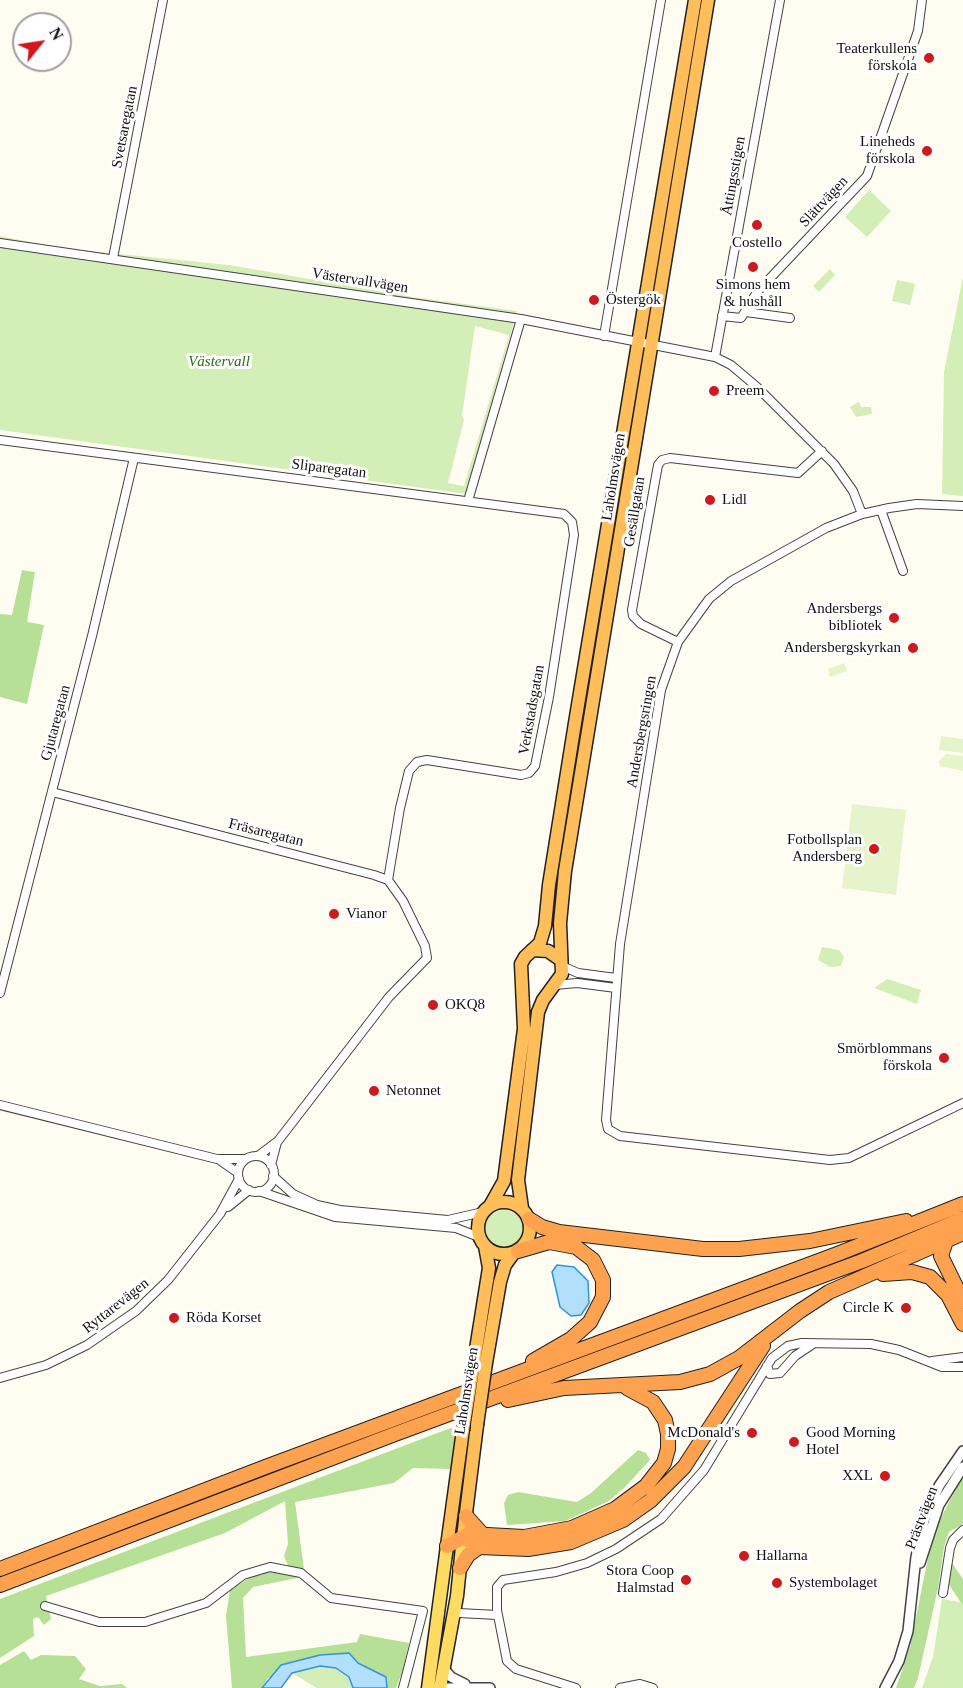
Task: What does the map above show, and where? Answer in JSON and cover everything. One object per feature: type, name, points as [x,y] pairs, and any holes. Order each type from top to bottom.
[{"type":"highway","name":"Laholmsvägen","points":[[447,1546],[489,1268],[478,1224],[504,1181],[525,1012],[520,969],[523,960],[543,938],[546,926],[549,885],[695,0]]},
{"type":"highway","name":"Laholmsvägen","points":[[463,1537],[477,1425],[500,1282],[505,1265],[529,1239],[518,1180],[538,1012],[543,1000],[561,978],[561,912],[565,872],[708,0]]},
{"type":"highway","points":[[532,950],[548,951],[562,963]]},
{"type":"highway","points":[[487,1209],[506,1202],[542,1227],[559,1232],[703,1249],[739,1249],[810,1241],[943,1213]]},
{"type":"highway","points":[[0,1569],[963,1204]]},
{"type":"highway","points":[[0,1585],[395,1434],[862,1261],[963,1219]]},
{"type":"highway","points":[[395,1434],[408,1434],[526,1395],[585,1386],[680,1382],[710,1374],[739,1358],[815,1301],[963,1233]]},
{"type":"highway","points":[[946,1241],[942,1256],[963,1301]]},
{"type":"highway","points":[[482,1242],[498,1254],[516,1252],[549,1242],[576,1247],[598,1266],[603,1280],[603,1297],[597,1314],[571,1339],[492,1384]]},
{"type":"highway","points":[[866,1277],[905,1272],[930,1277],[948,1295],[963,1324]]},
{"type":"highway","points":[[450,1521],[463,1537],[528,1549],[571,1542],[610,1527],[644,1506],[684,1467],[741,1377],[773,1333]]},
{"type":"highway","points":[[460,1568],[481,1541],[524,1537],[572,1528],[615,1509],[652,1480],[666,1456],[669,1444],[667,1426],[653,1402],[637,1391],[622,1386]]},
{"type":"highway","points":[[466,1516],[481,1541]]},
{"type":"highway","points":[[447,1546],[463,1537]]},
{"type":"main road","name":"Laholmsvägen","points":[[441,1688],[463,1537]]},
{"type":"main road","name":"Laholmsvägen","points":[[428,1688],[447,1546]]},
{"type":"main road","name":"Laholmsvägen","points":[[430,1664],[441,1688]]},
{"type":"street","name":"Svetsaregatan","points":[[113,258],[163,0]]},
{"type":"street","points":[[604,336],[661,0]]},
{"type":"street","name":"Åttingsstigen","points":[[715,357],[780,0]]},
{"type":"street","name":"Slättvägen","points":[[746,312],[757,292],[867,176],[918,31],[922,0]]},
{"type":"street","name":"Västervallvägen","points":[[0,243],[521,319],[715,357]]},
{"type":"street","points":[[722,316],[741,318],[746,312],[790,318]]},
{"type":"street","points":[[468,501],[521,319]]},
{"type":"street","points":[[715,357],[741,373],[822,451],[846,480],[862,514]]},
{"type":"street","name":"Sliparegatan","points":[[0,440],[468,501]]},
{"type":"street","name":"Gesällgatan","points":[[678,642],[641,624],[633,616],[632,610],[658,465],[662,460],[670,458],[798,473],[822,451]]},
{"type":"street","name":"Gjutaregatan","points":[[0,993],[92,636],[134,458]]},
{"type":"street","name":"Verkstadsgatan","points":[[388,880],[409,771],[417,762],[427,760],[521,775],[533,770],[538,759],[574,535],[572,522],[564,514],[468,501]]},
{"type":"street","name":"Andersbergsringen","points":[[963,506],[917,504],[880,510],[862,514],[822,530],[731,581],[710,599],[678,642],[661,690],[616,978],[606,1119],[608,1129],[617,1135],[830,1160],[849,1158],[963,1103]]},
{"type":"street","points":[[880,510],[903,571]]},
{"type":"street","name":"Fräsaregatan","points":[[52,792],[388,880]]},
{"type":"street","points":[[0,1105],[217,1159],[246,1159],[258,1156],[278,1141],[404,979],[427,958],[425,946],[403,901],[388,880]]},
{"type":"street","points":[[562,963],[578,973],[616,978]]},
{"type":"street","points":[[555,985],[577,983],[616,988]]},
{"type":"street","points":[[260,1191],[269,1186],[273,1176],[271,1165],[278,1141]]},
{"type":"street","points":[[258,1156],[271,1165]]},
{"type":"street","points":[[217,1159],[238,1176],[249,1190],[260,1191],[335,1217],[456,1228],[482,1242]]},
{"type":"street","name":"Ryttarevägen","points":[[220,1214],[246,1159]]},
{"type":"street","points":[[273,1176],[292,1194],[316,1205],[339,1210],[448,1220],[487,1209]]},
{"type":"street","name":"Ryttarevägen","points":[[0,1378],[46,1365],[112,1329],[168,1280],[220,1214],[249,1190]]},
{"type":"street","points":[[767,1366],[770,1374],[780,1373],[795,1356],[814,1343]]},
{"type":"street","points":[[576,1688],[516,1669],[507,1661],[497,1615],[497,1590],[503,1580],[556,1572],[596,1559],[646,1531],[664,1517],[704,1470],[767,1366],[776,1354],[788,1346],[814,1343],[887,1346],[942,1367],[963,1367]]},
{"type":"street","points":[[928,1361],[963,1357]]},
{"type":"street","name":"Prästvägen","points":[[915,1583],[916,1557],[924,1520],[939,1486],[963,1451]]},
{"type":"street","name":"Prästvägen","points":[[885,1688],[903,1648],[915,1583],[939,1505],[963,1467]]},
{"type":"street","points":[[943,1593],[950,1548],[953,1540],[963,1530]]},
{"type":"street","points":[[45,1606],[99,1622],[146,1622],[206,1603],[243,1575],[270,1567],[301,1573],[331,1598],[423,1611],[434,1609]]},
{"type":"street","points":[[403,1688],[423,1611]]},
{"type":"street","points":[[459,1613],[497,1615]]},
{"type":"street","points":[[444,1669],[455,1680],[476,1687]]},
{"type":"street","points":[[622,1688],[636,1686],[653,1688]]},
{"type":"street","points":[[441,1688],[490,1688]]},
{"type":"green space","points":[[869,190],[891,211],[867,237],[845,217]]},
{"type":"green space","name":"Västervall","points":[[0,236],[60,248],[229,265],[413,297],[517,311],[466,494],[0,430]],"holes":[[[475,326],[509,335],[464,486],[448,483],[464,420],[462,416]]]},
{"type":"green space","points":[[830,269],[835,275],[819,292],[813,286]]},
{"type":"green space","points":[[963,277],[963,496],[942,494],[944,372]]},
{"type":"green space","points":[[897,280],[915,284],[910,305],[892,301]]},
{"type":"green space","points":[[859,402],[861,407],[871,407],[872,414],[856,417],[850,407]]},
{"type":"green space","points":[[22,570],[35,572],[27,622],[44,625],[27,704],[0,697],[0,614],[12,615]]},
{"type":"green space","points":[[844,663],[847,671],[830,677],[828,669]]},
{"type":"green space","points":[[941,736],[963,739],[963,753],[939,750]]},
{"type":"green space","points":[[946,754],[963,756],[963,771],[940,766],[939,761]]},
{"type":"green space","name":"Fotbollsplan Andersberg","points":[[852,804],[906,810],[896,895],[842,888]]},
{"type":"green space","points":[[822,947],[839,950],[844,957],[841,966],[830,967],[818,960]]},
{"type":"green space","points":[[887,979],[921,990],[917,1004],[874,988]]},
{"type":"green space","points":[[504,1210],[511,1211],[517,1216],[522,1222],[522,1236],[517,1242],[511,1247],[504,1248],[497,1247],[491,1242],[486,1236],[485,1229],[486,1222],[491,1216],[497,1211]]},
{"type":"green space","points":[[456,1426],[451,1469],[413,1468],[394,1483],[295,1502],[304,1569],[297,1578],[253,1587],[243,1598],[246,1657],[357,1642],[360,1634],[409,1643],[396,1688],[387,1688],[386,1677],[358,1662],[349,1653],[268,1678],[262,1688],[232,1688],[226,1616],[230,1590],[257,1573],[272,1570],[291,1573],[284,1556],[288,1544],[285,1501],[225,1533],[46,1596],[51,1619],[44,1625],[38,1617],[33,1619],[34,1636],[0,1658],[0,1599]]},
{"type":"green space","points":[[638,1450],[646,1453],[650,1460],[609,1501],[565,1521],[507,1525],[504,1503],[508,1495],[518,1492],[577,1502],[591,1493]]},
{"type":"green space","points":[[963,1475],[963,1524],[949,1532],[944,1547],[938,1588],[918,1678],[914,1688],[896,1688],[910,1647],[933,1533]]},
{"type":"green space","points":[[952,1563],[963,1579],[963,1606],[948,1583]]},
{"type":"green space","points":[[942,1599],[960,1602],[963,1606],[963,1688],[922,1688],[933,1657]]},
{"type":"green space","points":[[24,1651],[31,1660],[41,1655],[75,1656],[86,1669],[79,1679],[100,1686],[122,1684],[127,1688],[0,1688],[0,1665]]},
{"type":"green space","points":[[320,1666],[336,1668],[349,1677],[353,1688],[317,1688],[292,1673]]},
{"type":"water","points":[[557,1265],[574,1267],[588,1281],[589,1303],[581,1315],[571,1316],[560,1307],[552,1272]]},
{"type":"water","points":[[349,1653],[358,1663],[386,1677],[387,1688],[353,1688],[349,1677],[336,1668],[320,1666],[292,1673],[281,1688],[262,1688],[281,1665],[320,1655]]},
{"type":"place","name":"Teaterkullens förskola","points":[[929,58]]},
{"type":"place","name":"Lineheds förskola","points":[[927,151]]},
{"type":"place","name":"Costello","points":[[757,225]]},
{"type":"place","name":"Simons hem & hushåll","points":[[753,267]]},
{"type":"place","name":"Östergök","points":[[594,300]]},
{"type":"place","name":"Preem","points":[[714,391]]},
{"type":"place","name":"Lidl","points":[[710,500]]},
{"type":"place","name":"Andersbergs bibliotek","points":[[894,618]]},
{"type":"place","name":"Andersbergskyrkan","points":[[913,648]]},
{"type":"place","name":"Fotbollsplan Andersberg","points":[[874,849]]},
{"type":"place","name":"Vianor","points":[[334,914]]},
{"type":"place","name":"OKQ8","points":[[433,1005]]},
{"type":"place","name":"Smörblommans förskola","points":[[944,1058]]},
{"type":"place","name":"Netonnet","points":[[374,1091]]},
{"type":"place","name":"Circle K","points":[[906,1308]]},
{"type":"place","name":"Röda Korset","points":[[174,1318]]},
{"type":"place","name":"McDonald's","points":[[752,1433]]},
{"type":"place","name":"Good Morning Hotel","points":[[794,1442]]},
{"type":"place","name":"XXL","points":[[885,1476]]},
{"type":"place","name":"Hallarna","points":[[744,1556]]},
{"type":"place","name":"Stora Coop Halmstad","points":[[686,1580]]},
{"type":"place","name":"Systembolaget","points":[[777,1583]]}]
